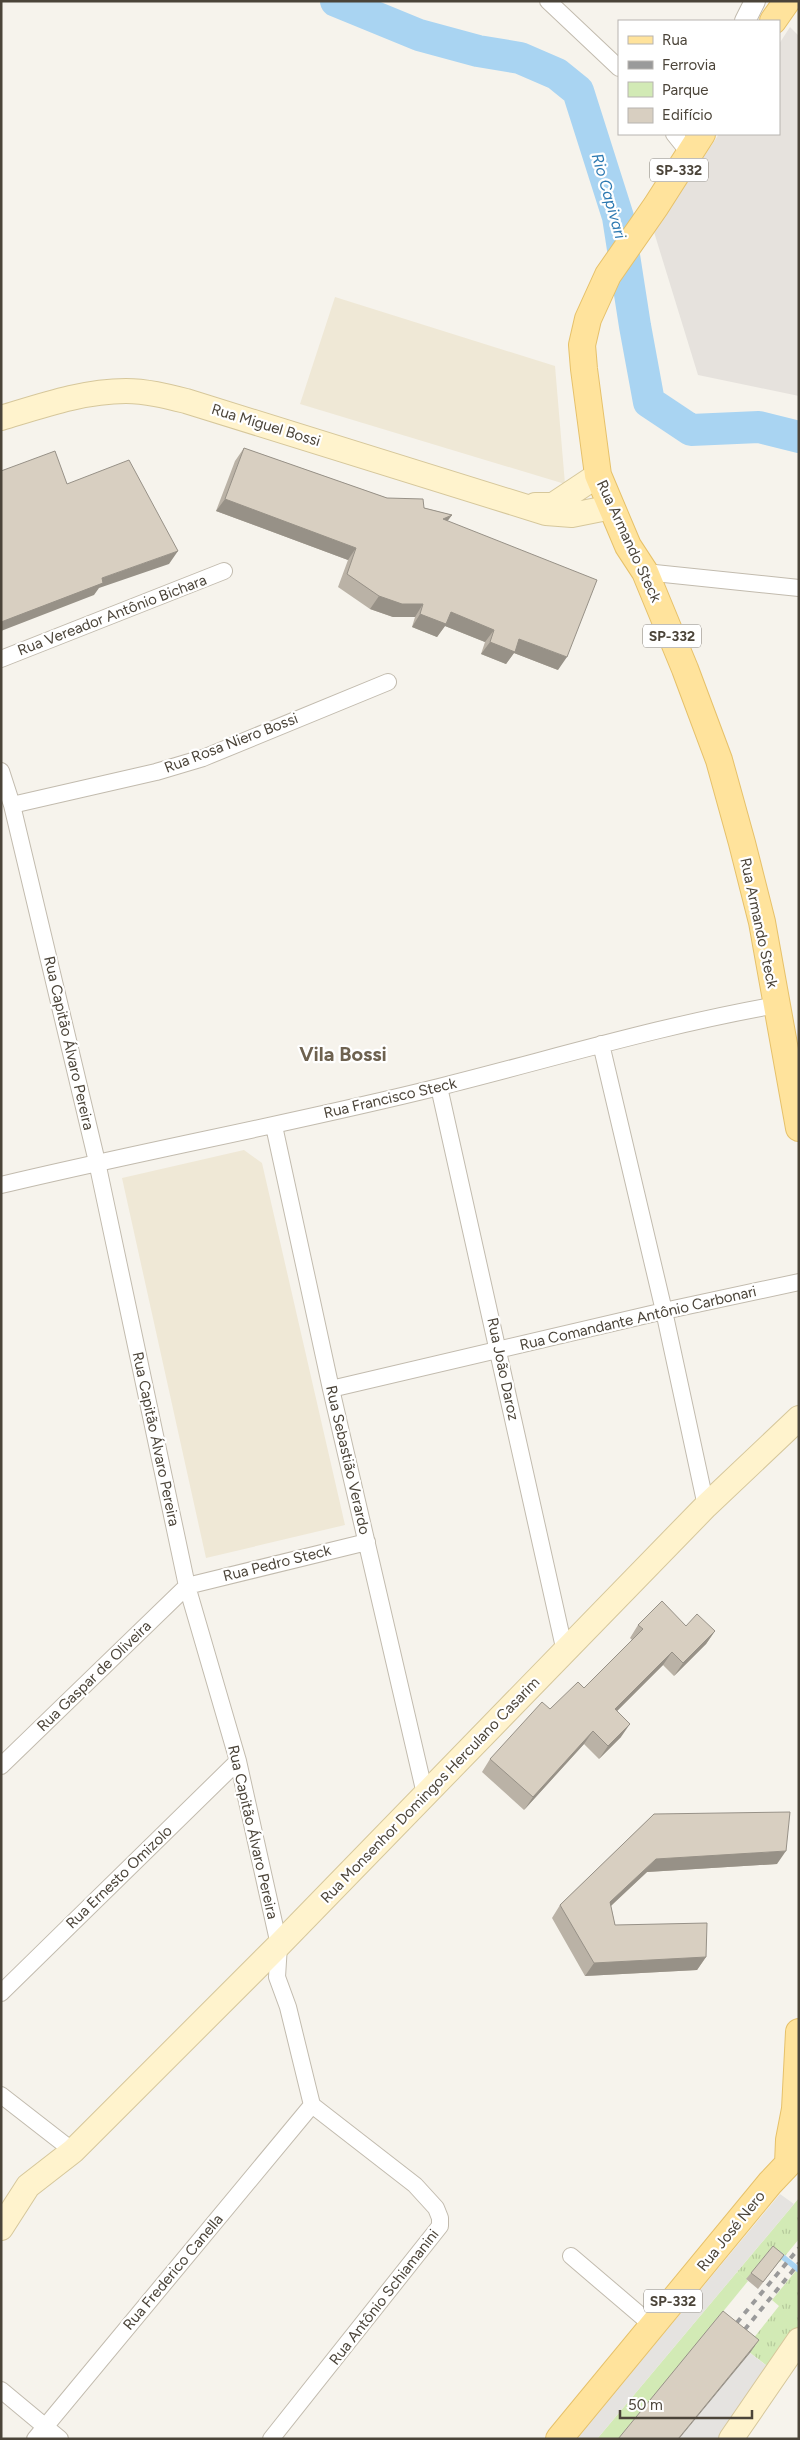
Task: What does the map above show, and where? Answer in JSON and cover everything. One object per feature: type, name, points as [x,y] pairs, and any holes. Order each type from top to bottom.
[{"type":"main road","points":[[774,20],[787,1]]},
{"type":"main road","name":"Rua Armando Steck","points":[[689,140],[656,206],[608,275],[588,319],[582,345],[598,475],[628,546],[645,572],[685,669],[718,760],[762,922],[777,1004]]},
{"type":"main road","name":"Rua Miguel Bossi","points":[[1,418],[60,400],[105,393],[144,392],[186,401],[546,513],[572,515],[612,507]]},
{"type":"main road","name":"Rua Miguel Bossi","points":[[526,506],[553,505],[598,475]]},
{"type":"main road","name":"SP-332","points":[[777,1004],[799,1128]]},
{"type":"main road","name":"Rua Monsenhor Domingos Herculano Casarim","points":[[1,2228],[28,2186],[73,2151],[279,1945],[706,1506],[795,1424]]},
{"type":"main road","name":"SP-332","points":[[793,2161],[789,2140],[797,2111],[799,2032]]},
{"type":"main road","name":"Rua José Nero","points":[[559,2439],[770,2183],[793,2161]]},
{"type":"main road","points":[[732,2439],[799,2340]]},
{"type":"street","points":[[548,1],[618,67]]},
{"type":"street","points":[[746,20],[755,1]]},
{"type":"street","name":"Rua Vereador Antônio Bichara","points":[[1,659],[224,572]]},
{"type":"street","points":[[645,572],[799,588]]},
{"type":"street","name":"Rua Rosa Niero Bossi","points":[[12,805],[156,772],[203,758],[388,682]]},
{"type":"street","name":"Rua Capitão Álvaro Pereira","points":[[1,771],[12,805],[97,1162],[187,1586],[238,1762],[279,1945],[277,1977],[290,2015],[312,2105]]},
{"type":"street","name":"Rua Francisco Steck","points":[[1,1185],[97,1162],[274,1126],[439,1087],[601,1044],[777,1004]]},
{"type":"street","points":[[601,1044],[664,1311],[706,1506]]},
{"type":"street","name":"Rua João Daroz","points":[[439,1087],[499,1349],[565,1652]]},
{"type":"street","name":"Rua Sebastião Verardo","points":[[274,1126],[331,1389],[425,1794]]},
{"type":"street","name":"Rua Comandante Antônio Carbonari","points":[[331,1389],[664,1311],[799,1282]]},
{"type":"street","name":"Rua Pedro Steck","points":[[187,1586],[367,1542]]},
{"type":"street","name":"Rua Gaspar de Oliveira","points":[[1,1766],[187,1586]]},
{"type":"street","name":"Rua Ernesto Omizolo","points":[[1,1993],[238,1762]]},
{"type":"street","points":[[1,2095],[73,2151]]},
{"type":"street","name":"Rua Frederico Canella","points":[[35,2439],[312,2105]]},
{"type":"street","name":"Rua Antônio Schiamanini","points":[[271,2439],[440,2226],[440,2218],[436,2208],[415,2186],[312,2105]]},
{"type":"street","points":[[570,2256],[653,2326]]},
{"type":"street","points":[[1,2390],[60,2439]]},
{"type":"shaded area","points":[[790,27],[799,36],[799,396],[698,375],[654,232],[718,135],[780,135],[780,42]]},
{"type":"shaded area","points":[[335,297],[555,366],[565,484],[300,404]]},
{"type":"shaded area","points":[[244,1150],[262,1163],[345,1525],[206,1558],[122,1178]]},
{"type":"shaded area","points":[[780,2194],[794,2204],[597,2439],[576,2439]]},
{"type":"shaded area","points":[[750,2353],[771,2369],[726,2439],[679,2439]]},
{"type":"green space","points":[[799,2198],[799,2239],[780,2262],[768,2252],[746,2280],[737,2272]]},
{"type":"green space","points":[[799,2267],[799,2327],[771,2369],[745,2349],[779,2306],[772,2300]]},
{"type":"green space","points":[[737,2272],[748,2281],[619,2439],[597,2439]]},
{"type":"building","points":[[244,448],[387,498],[423,499],[424,508],[452,515],[443,519],[597,580],[567,657],[519,639],[515,652],[490,642],[494,630],[451,612],[446,624],[420,614],[423,604],[402,604],[379,596],[347,574],[356,548],[225,499]]},
{"type":"building","points":[[55,451],[67,484],[129,460],[178,551],[102,578],[103,583],[1,622],[1,471]]},
{"type":"building","points":[[662,1601],[686,1626],[697,1614],[715,1631],[683,1663],[672,1652],[615,1709],[630,1724],[608,1746],[593,1731],[533,1797],[490,1759],[542,1702],[550,1709],[578,1682],[584,1688],[643,1629],[638,1625]]},
{"type":"building","points":[[790,1812],[786,1851],[656,1859],[610,1902],[615,1925],[707,1923],[706,1957],[594,1963],[560,1905],[654,1814]]},
{"type":"building","points":[[773,2246],[784,2255],[763,2282],[751,2273]]},
{"type":"building","points":[[723,2311],[759,2340],[678,2439],[618,2439]]},
{"type":"waterway","name":"Rio Capivari","points":[[336,1],[419,35],[478,51],[520,58],[557,74],[578,91],[618,217],[649,402],[691,430],[759,427],[799,437]]},
{"type":"waterway","points":[[779,2254],[799,2270]]},
{"type":"railway","points":[[729,2332],[799,2248]]},
{"type":"railway","points":[[737,2339],[799,2263]]},
{"type":"district","name":"Vila Bossi","points":[[343,1054]]}]
